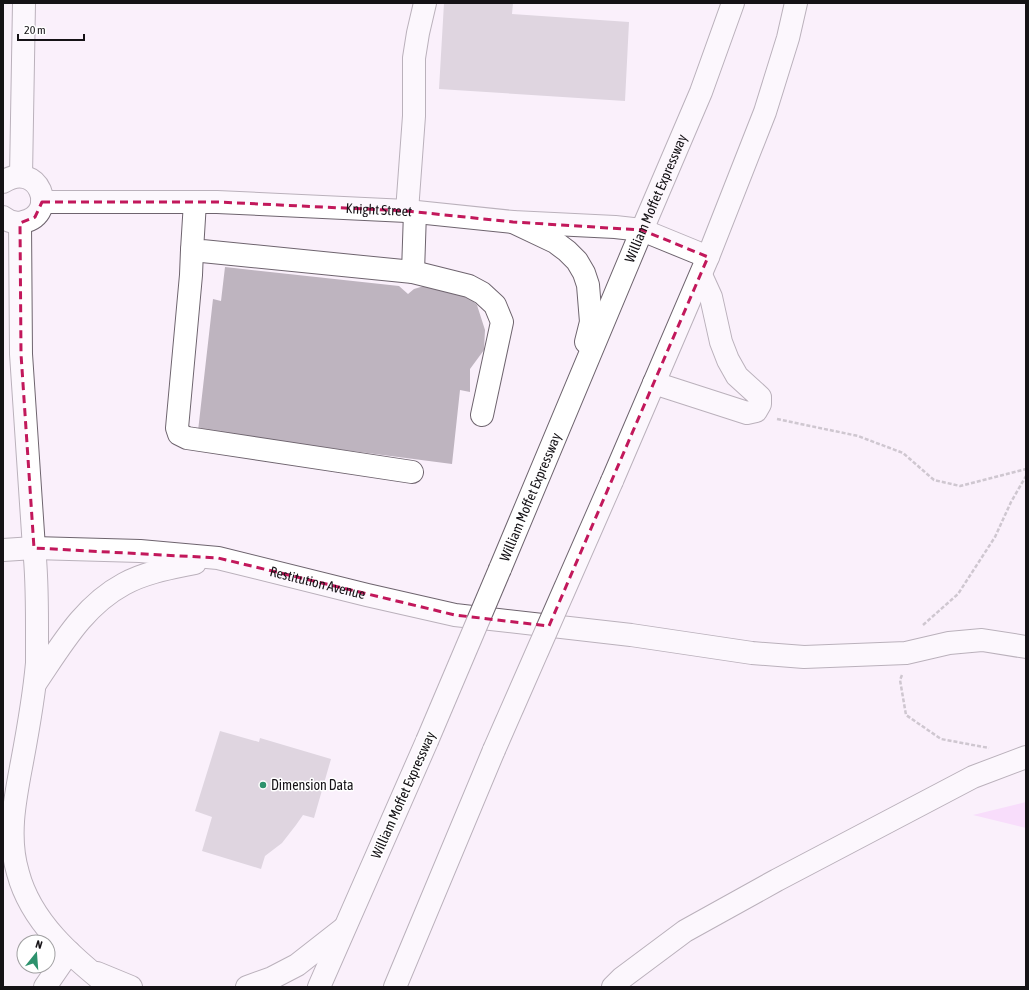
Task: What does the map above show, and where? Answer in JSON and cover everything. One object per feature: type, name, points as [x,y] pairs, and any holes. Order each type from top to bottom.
[{"type":"street","points":[[24,3],[12,179],[33,181],[39,187],[42,194],[42,202],[40,210],[35,217],[28,221],[12,220],[37,585],[37,663],[27,734],[15,801],[12,842],[18,873],[24,890],[43,924],[86,968],[110,987]]},
{"type":"street","points":[[413,272],[411,211],[414,58],[425,3]]},
{"type":"street","name":"William Moffet Expressway","points":[[319,987],[427,741],[701,92],[729,19],[733,3]]},
{"type":"street","points":[[395,987],[494,750],[704,266],[765,112],[788,38],[796,3]]},
{"type":"street","name":"Knight Street","points":[[42,202],[195,202],[411,211],[513,222],[615,227],[642,230],[704,266]]},
{"type":"street","points":[[195,202],[191,275],[177,428],[179,434],[187,438],[412,472]]},
{"type":"street","points":[[513,222],[554,242],[567,251],[584,272],[588,285],[591,322],[567,409]]},
{"type":"street","points":[[192,250],[413,272],[469,286],[482,293],[495,305],[502,322],[482,415]]},
{"type":"street","points":[[654,383],[747,413],[756,411],[760,404],[760,397],[737,376],[728,360],[721,342],[704,266]]},
{"type":"street","name":"Restitution Avenue","points":[[3,550],[34,548],[140,552],[218,558],[455,615],[631,635],[752,653],[804,657],[906,653],[949,643],[982,640],[1026,647]]},
{"type":"street","points":[[33,686],[80,620],[90,608],[103,598],[125,583],[156,571],[218,558]]},
{"type":"street","points":[[613,987],[622,978],[685,931],[777,880],[973,777],[1026,757]]},
{"type":"street","points":[[247,987],[272,978],[297,965],[345,927]]},
{"type":"street","points":[[45,987],[69,952]]},
{"type":"street","points":[[86,968],[131,987]]},
{"type":"path","points":[[747,413],[858,436],[903,453],[934,480],[960,486],[1026,469]]},
{"type":"highlighted area","points":[[42,202],[217,202],[407,211],[513,222],[642,230],[708,257],[549,626],[455,615],[218,558],[34,548],[21,354],[20,223],[35,217]]},
{"type":"shaded area","points":[[1026,802],[1026,828],[973,815]]},
{"type":"building","points":[[444,3],[513,3],[512,14],[629,22],[625,101],[439,89]]},
{"type":"building","points":[[225,267],[399,286],[408,294],[414,289],[424,286],[447,286],[465,293],[477,305],[485,330],[484,350],[470,369],[470,392],[460,390],[452,464],[198,431],[213,299],[221,301]]},
{"type":"building","name":"Dimension Data","points":[[220,731],[259,742],[260,738],[331,759],[314,818],[303,815],[282,843],[265,856],[261,869],[202,851],[212,817],[195,811]]},
{"type":"place","name":"Dimension Data","points":[[263,785]]}]
